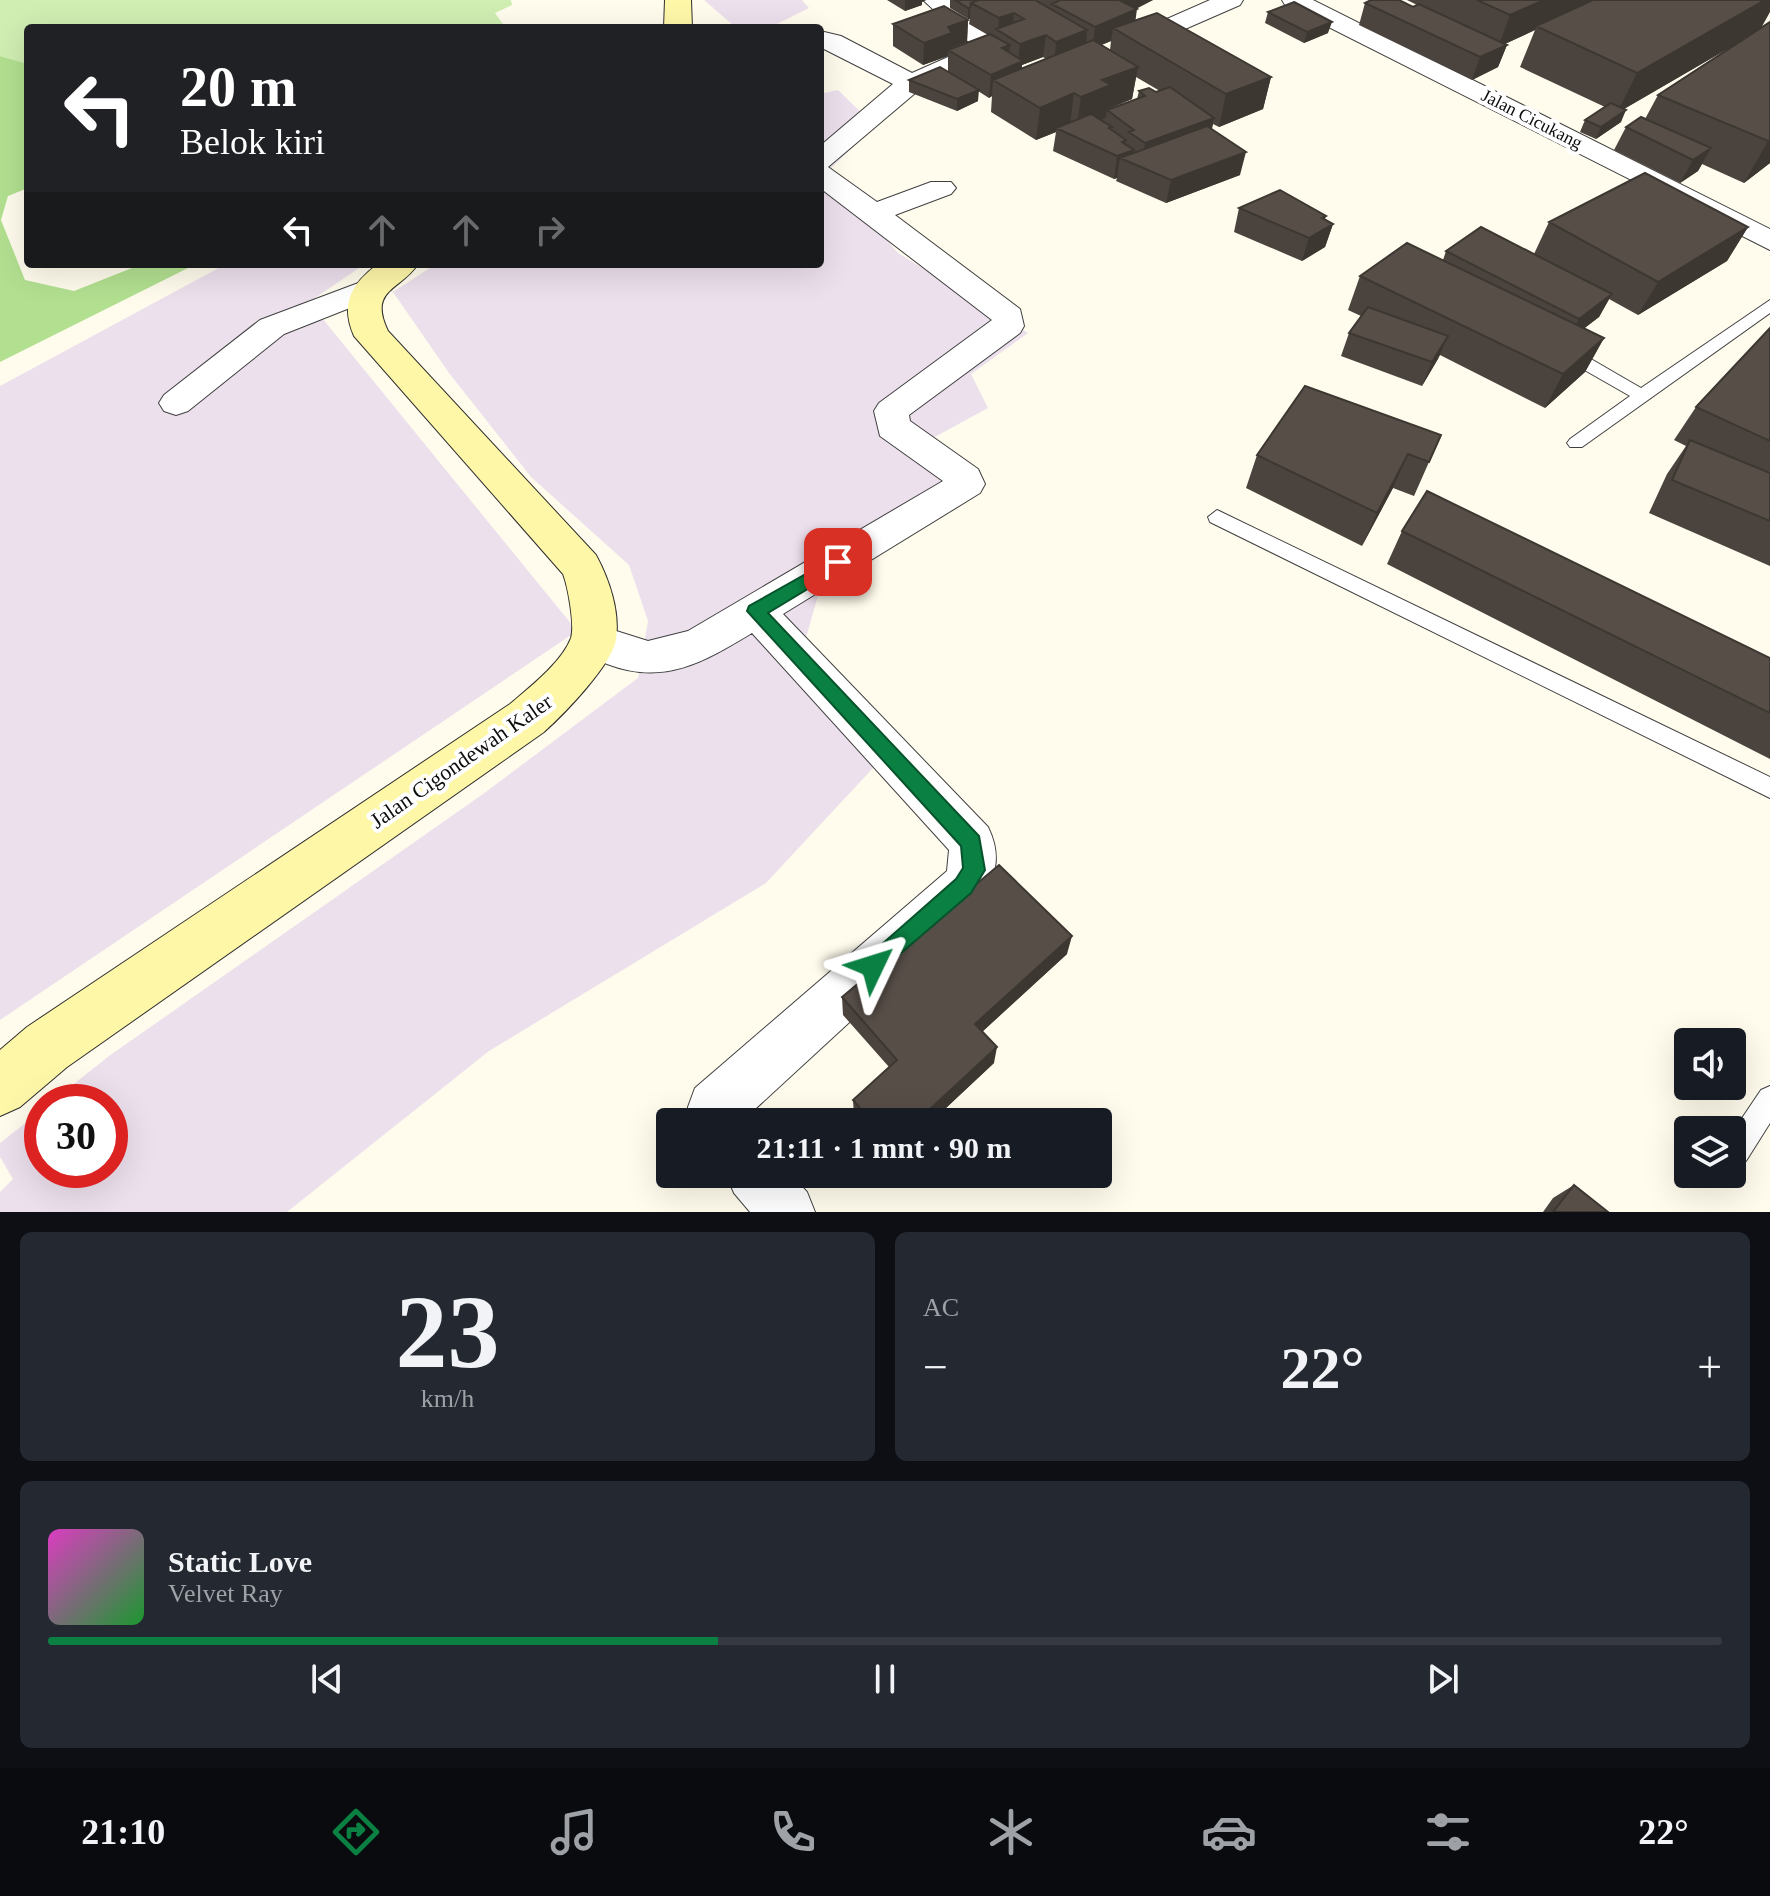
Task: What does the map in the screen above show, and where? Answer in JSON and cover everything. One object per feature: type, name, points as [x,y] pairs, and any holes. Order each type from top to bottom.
[{"type":"main road","points":[[396,268],[369,289],[361,312],[372,336],[581,566],[590,587],[594,640]]},
{"type":"main road","name":"Jalan Cigondewah Kaler","points":[[0,1087],[47,1047],[527,718],[558,691],[594,640]]},
{"type":"street","points":[[824,158],[911,83],[985,50],[986,41],[935,0]]},
{"type":"street","points":[[1101,56],[1231,0]]},
{"type":"street","name":"Jalan Cicukang","points":[[1294,0],[1770,241]]},
{"type":"street","points":[[824,40],[911,83]]},
{"type":"street","points":[[594,640],[630,657],[665,659],[702,643],[948,497],[968,482],[893,427],[891,411],[1008,326],[1008,316],[824,177]]},
{"type":"street","points":[[873,213],[941,188]]},
{"type":"street","points":[[176,403],[272,327],[369,289]]},
{"type":"street","points":[[714,1108],[964,886],[974,870],[972,842],[756,611]]},
{"type":"street","points":[[766,1188],[787,1212]]},
{"type":"lane","points":[[1576,443],[1770,305]]},
{"type":"lane","points":[[1551,343],[1642,396]]},
{"type":"lane","points":[[1217,517],[1770,788]]},
{"type":"lane","points":[[1746,1136],[1770,1099]]},
{"type":"shaded area","points":[[704,0],[802,0],[809,8],[777,24],[732,24]]},
{"type":"shaded area","points":[[838,90],[875,126],[828,171],[898,253],[1028,333],[971,374],[988,408],[922,444],[961,476],[824,574],[804,645],[887,753],[766,883],[489,1051],[287,1212],[0,1212],[0,1192],[13,1179],[0,1157],[0,1143],[24,1124],[24,1188],[128,1188],[128,1084],[74,1084],[109,1056],[483,794],[638,678],[648,621],[629,565],[531,477],[449,373],[393,292],[430,268],[824,268],[824,93]]},
{"type":"shaded area","points":[[219,268],[359,268],[309,302],[577,631],[0,1020],[0,386]]},
{"type":"green space","points":[[0,0],[511,0],[512,5],[495,13],[503,24],[24,24],[24,63],[0,56]]},
{"type":"green space","points":[[0,56],[24,63],[24,190],[8,196],[1,220],[25,280],[74,291],[132,268],[188,268],[0,362]]},
{"type":"building","points":[[955,0],[978,0],[968,8]]},
{"type":"building","points":[[978,0],[1035,0],[1087,30],[1056,42],[1046,35],[1020,44],[996,29],[1024,19],[1014,13],[999,18],[971,3]]},
{"type":"building","points":[[1060,0],[1119,0],[1137,9],[1095,27],[1052,4]]},
{"type":"building","points":[[1371,0],[1399,0],[1413,7],[1419,4],[1507,45],[1480,57],[1365,3]]},
{"type":"building","points":[[1477,0],[1544,0],[1510,15]]},
{"type":"building","points":[[1593,0],[1765,0],[1637,73],[1536,26]]},
{"type":"building","points":[[1294,2],[1332,22],[1307,32],[1268,12]]},
{"type":"building","points":[[944,6],[968,20],[948,27],[952,33],[924,43],[893,24]]},
{"type":"building","points":[[1157,13],[1271,77],[1226,94],[1113,28]]},
{"type":"building","points":[[1770,22],[1770,140],[1658,95]]},
{"type":"building","points":[[990,34],[1010,45],[1002,48],[1023,61],[991,75],[948,50]]},
{"type":"building","points":[[1093,40],[1138,67],[1102,80],[1111,85],[1081,97],[1074,93],[1040,108],[993,80]]},
{"type":"building","points":[[940,67],[979,90],[957,99],[909,80]]},
{"type":"building","points":[[1170,87],[1214,118],[1145,143],[1129,132],[1134,130],[1107,110],[1145,96],[1139,91],[1149,88],[1156,92]]},
{"type":"building","points":[[1611,103],[1626,110],[1601,127],[1585,120]]},
{"type":"building","points":[[1091,114],[1112,127],[1109,128],[1134,150],[1117,156],[1056,128]]},
{"type":"building","points":[[1641,117],[1711,148],[1693,160],[1626,127]]},
{"type":"building","points":[[1207,126],[1246,152],[1171,180],[1120,158]]},
{"type":"building","points":[[1645,173],[1748,227],[1658,282],[1549,222]]},
{"type":"building","points":[[1280,190],[1326,216],[1322,218],[1333,224],[1309,238],[1239,208]]},
{"type":"building","points":[[1481,227],[1612,294],[1579,319],[1446,251]]},
{"type":"building","points":[[1407,243],[1604,338],[1563,374],[1360,276]]},
{"type":"building","points":[[1368,307],[1448,336],[1432,362],[1349,333]]},
{"type":"building","points":[[1770,328],[1770,441],[1696,407]]},
{"type":"building","points":[[1305,386],[1441,435],[1429,462],[1408,454],[1377,513],[1257,455]]},
{"type":"building","points":[[1690,440],[1770,473],[1770,521],[1672,480]]},
{"type":"building","points":[[1427,491],[1770,658],[1770,713],[1402,531]]},
{"type":"building","points":[[999,865],[1072,936],[975,1024],[997,1047],[931,1108],[860,1108],[853,1100],[897,1060],[842,997]]},
{"type":"building","points":[[1574,1185],[1608,1212],[1553,1212]]},
{"type":"route","points":[[838,562],[756,611],[972,842],[974,870],[964,886],[873,966]]}]
